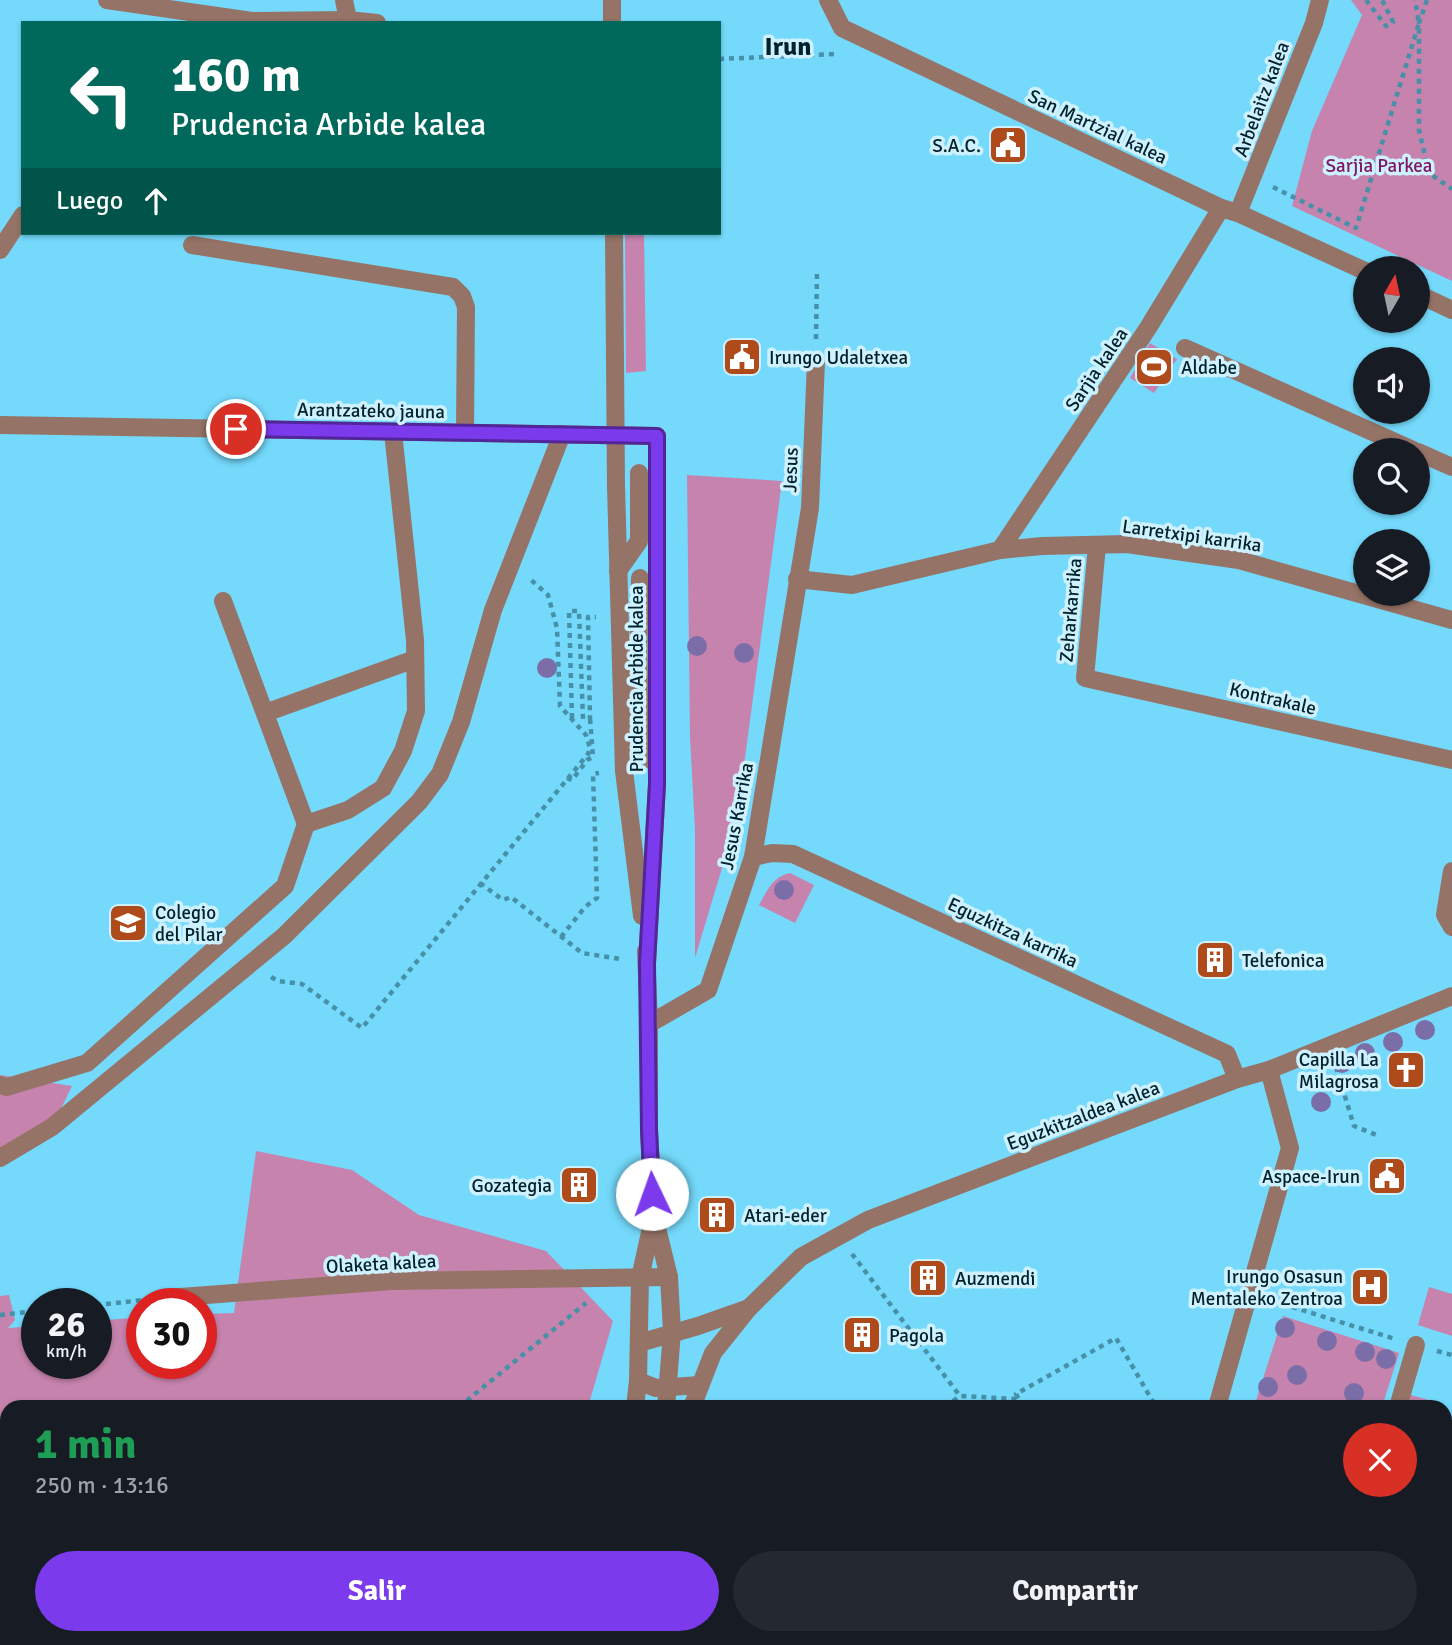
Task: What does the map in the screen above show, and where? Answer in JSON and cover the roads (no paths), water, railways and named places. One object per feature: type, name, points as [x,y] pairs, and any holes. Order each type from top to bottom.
[{"type":"street","points":[[107,0],[252,21],[358,21]]},
{"type":"street","points":[[344,0],[348,20]]},
{"type":"street","points":[[612,0],[612,21]]},
{"type":"street","name":"San Martzial kalea","points":[[828,0],[842,28],[1353,266]]},
{"type":"street","name":"Arbelaitz kalea","points":[[1230,210],[1253,178],[1314,23],[1320,0]]},
{"type":"street","name":"Sarjia kalea","points":[[1000,550],[1230,210]]},
{"type":"street","points":[[0,250],[21,218]]},
{"type":"street","name":"Prudencia Arbide kalea","points":[[614,235],[618,571],[624,771],[647,963],[649,1130],[654,1216],[669,1277],[672,1332],[667,1400]]},
{"type":"street","points":[[192,245],[453,287],[462,296],[466,307],[465,432]]},
{"type":"street","points":[[1430,300],[1452,310]]},
{"type":"street","points":[[1185,348],[1386,438]]},
{"type":"street","name":"Jesus","points":[[797,579],[810,508],[816,361]]},
{"type":"street","name":"Arantzateko jauna","points":[[0,425],[616,435]]},
{"type":"street","points":[[306,824],[348,810],[383,788],[403,751],[416,711],[415,659],[393,432]]},
{"type":"street","points":[[0,1158],[52,1127],[284,936],[419,802],[440,774],[460,722],[493,610],[562,434]]},
{"type":"street","name":"Prudencia Arbide kalea","points":[[616,435],[657,436],[657,784],[647,963]]},
{"type":"street","points":[[1430,457],[1452,467]]},
{"type":"street","points":[[618,571],[639,541],[639,473]]},
{"type":"street","name":"Larretxipi karrika","points":[[797,579],[852,585],[1000,550],[1128,544],[1239,560],[1452,620]]},
{"type":"street","name":"Zeharkarrika","points":[[1086,678],[1097,545]]},
{"type":"street","points":[[640,578],[638,660],[643,733],[657,784]]},
{"type":"street","name":"Jesus Karrika","points":[[649,1024],[708,990],[753,857],[797,579]]},
{"type":"street","points":[[0,1085],[7,1087],[87,1063],[285,886],[306,824],[223,601]]},
{"type":"street","points":[[265,713],[415,659]]},
{"type":"street","name":"Kontrakale","points":[[1086,678],[1452,760]]},
{"type":"street","name":"Eguzkitza karrika","points":[[753,857],[772,853],[793,854],[1227,1054],[1237,1079]]},
{"type":"street","points":[[1452,871],[1445,915],[1452,926]]},
{"type":"street","name":"Eguzkitzaldea kalea","points":[[695,1400],[713,1353],[749,1308],[802,1257],[868,1220],[1237,1079],[1269,1070],[1452,996]]},
{"type":"street","points":[[1219,1400],[1290,1148],[1269,1070]]},
{"type":"street","points":[[636,1400],[640,1278],[654,1216]]},
{"type":"street","name":"Olaketa kalea","points":[[217,1294],[391,1281],[669,1277]]},
{"type":"street","name":"Eguzkitzaldea kalea","points":[[639,1343],[749,1308]]},
{"type":"street","points":[[1400,1400],[1416,1345]]},
{"type":"street","points":[[638,1381],[656,1388],[700,1385]]},
{"type":"place","name":"S.A.C.","points":[[1008,145]]},
{"type":"place","name":"Irungo Udaletxea","points":[[742,357]]},
{"type":"place","name":"Aldabe","points":[[1154,367]]},
{"type":"place","name":"Colegio del Pilar","points":[[128,923]]},
{"type":"place","name":"Telefonica","points":[[1215,960]]},
{"type":"place","name":"Capilla La Milagrosa","points":[[1406,1070]]},
{"type":"place","name":"Aspace-Irun","points":[[1387,1176]]},
{"type":"place","name":"Gozategia","points":[[579,1185]]},
{"type":"place","name":"Atari-eder","points":[[717,1215]]},
{"type":"place","name":"Auzmendi","points":[[928,1278]]},
{"type":"place","name":"Irungo Osasun Mentaleko Zentroa","points":[[1370,1287]]},
{"type":"place","name":"Pagola","points":[[862,1335]]},
{"type":"district","name":"Irun","points":[[788,46]]},
{"type":"park label","name":"Sarjia Parkea","points":[[1379,165]]}]
